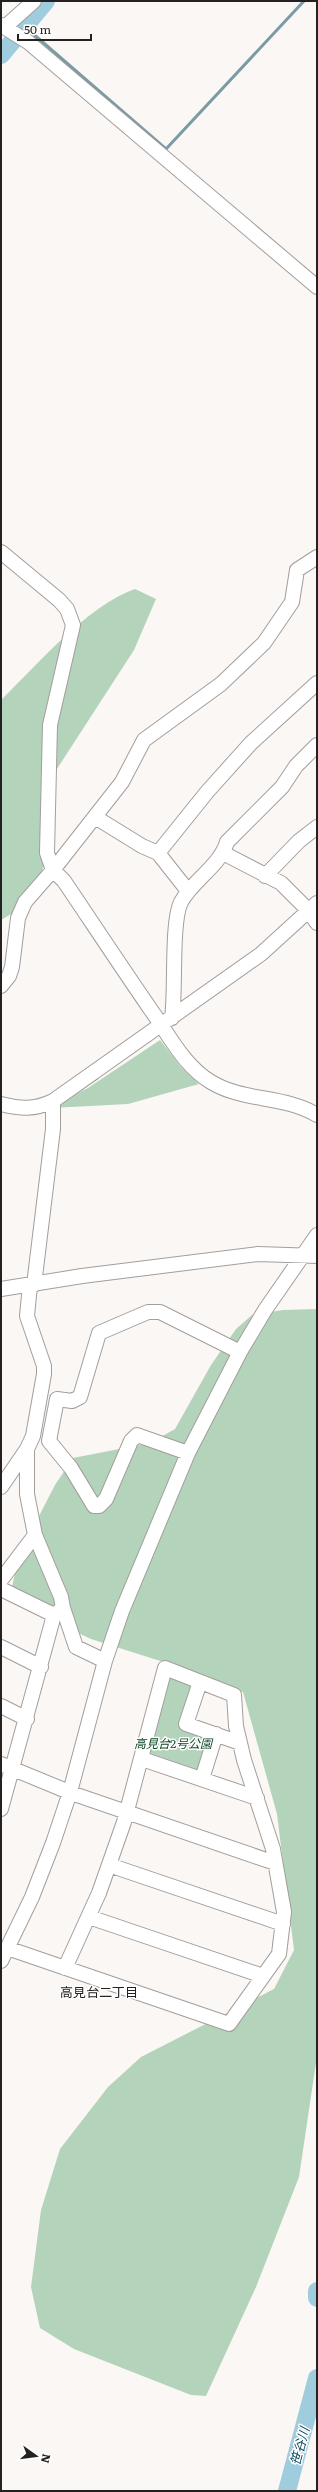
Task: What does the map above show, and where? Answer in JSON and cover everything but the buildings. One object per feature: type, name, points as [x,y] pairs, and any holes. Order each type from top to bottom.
[{"type":"street","points":[[34,1],[6,28],[24,40],[317,287]]},
{"type":"street","points":[[1,552],[67,609],[73,625],[50,725],[47,853],[53,870],[64,881],[166,1022],[190,1066],[211,1083],[230,1092],[292,1103],[317,1115]]},
{"type":"street","points":[[1,986],[9,976],[12,967],[18,918],[25,902],[53,870],[122,782],[144,740],[221,684],[264,642],[292,602],[297,570],[317,557]]},
{"type":"street","points":[[158,853],[207,792],[251,743],[317,683]]},
{"type":"street","points":[[166,1022],[178,914],[181,904],[188,891],[223,853],[227,842],[282,787],[296,766],[317,745]]},
{"type":"street","points":[[95,817],[142,846],[158,853],[188,891]]},
{"type":"street","points":[[265,876],[299,841],[317,828]]},
{"type":"street","points":[[223,853],[281,883],[313,907],[317,923]]},
{"type":"street","points":[[1,1104],[22,1109],[37,1108],[53,1101],[261,954],[313,907]]},
{"type":"street","points":[[1,1487],[28,1449],[33,1436],[44,1374],[44,1366],[27,1316],[53,1129],[53,1101]]},
{"type":"street","points":[[65,1968],[109,1865],[127,1812],[165,1668],[234,1695],[234,1716],[240,1743],[274,1849],[284,1912],[279,1954],[229,2024],[65,1968],[4,1955],[32,1897],[70,1792],[105,1661],[134,1582],[188,1452],[240,1352],[317,1234]]},
{"type":"street","points":[[1,1289],[82,1276],[258,1254],[317,1256]]},
{"type":"street","points":[[188,1452],[137,1435],[131,1441],[106,1499],[99,1506],[94,1506],[71,1468],[49,1441],[57,1399],[72,1401],[80,1397],[99,1333],[153,1311],[240,1352]]},
{"type":"street","points":[[1,1809],[7,1767],[27,1719],[61,1597],[35,1535],[27,1494],[28,1449]]},
{"type":"street","points":[[1,1580],[35,1535]]},
{"type":"street","points":[[1,1589],[58,1612],[76,1648],[105,1661]]},
{"type":"street","points":[[1,1647],[41,1667]]},
{"type":"street","points":[[200,1682],[186,1724],[240,1743]]},
{"type":"street","points":[[1,1706],[27,1719]]},
{"type":"street","points":[[202,1779],[216,1734]]},
{"type":"street","points":[[142,1758],[257,1798]]},
{"type":"street","points":[[7,1767],[70,1792],[276,1863]]},
{"type":"street","points":[[109,1865],[283,1924]]},
{"type":"street","points":[[88,1917],[263,1976]]},
{"type":"green space","points":[[135,589],[156,599],[134,650],[55,772],[54,830],[42,871],[13,913],[1,920],[1,700],[81,622],[99,608],[117,597]]},
{"type":"green space","points":[[160,1040],[180,1066],[199,1084],[128,1104],[52,1108],[53,1105],[88,1088]]},
{"type":"green space","points":[[317,1309],[317,2056],[299,2177],[256,2287],[206,2396],[191,2395],[74,2349],[40,2328],[31,2287],[41,2210],[60,2149],[108,2087],[141,2057],[274,1989],[294,1950],[277,1814],[243,1692],[176,1666],[91,1639],[31,1611],[12,1587],[19,1555],[55,1485],[73,1458],[150,1443],[175,1429],[211,1365],[236,1329],[252,1315],[283,1310]]},
{"type":"green space","name":"高見台2号公園","points":[[175,1676],[196,1684],[183,1725],[211,1735],[201,1774],[153,1758],[149,1750],[167,1678]]},
{"type":"waterway","points":[[1,55],[46,1]]},
{"type":"waterway","points":[[24,26],[166,149],[304,1]]},
{"type":"waterway","points":[[81,1089],[97,1078]]},
{"type":"waterway","name":"笹谷川","points":[[317,2291],[317,2298]]},
{"type":"waterway","name":"笹谷川","points":[[287,2491],[317,2378]]},
{"type":"district","name":"高見台二丁目","points":[[99,1991]]}]
